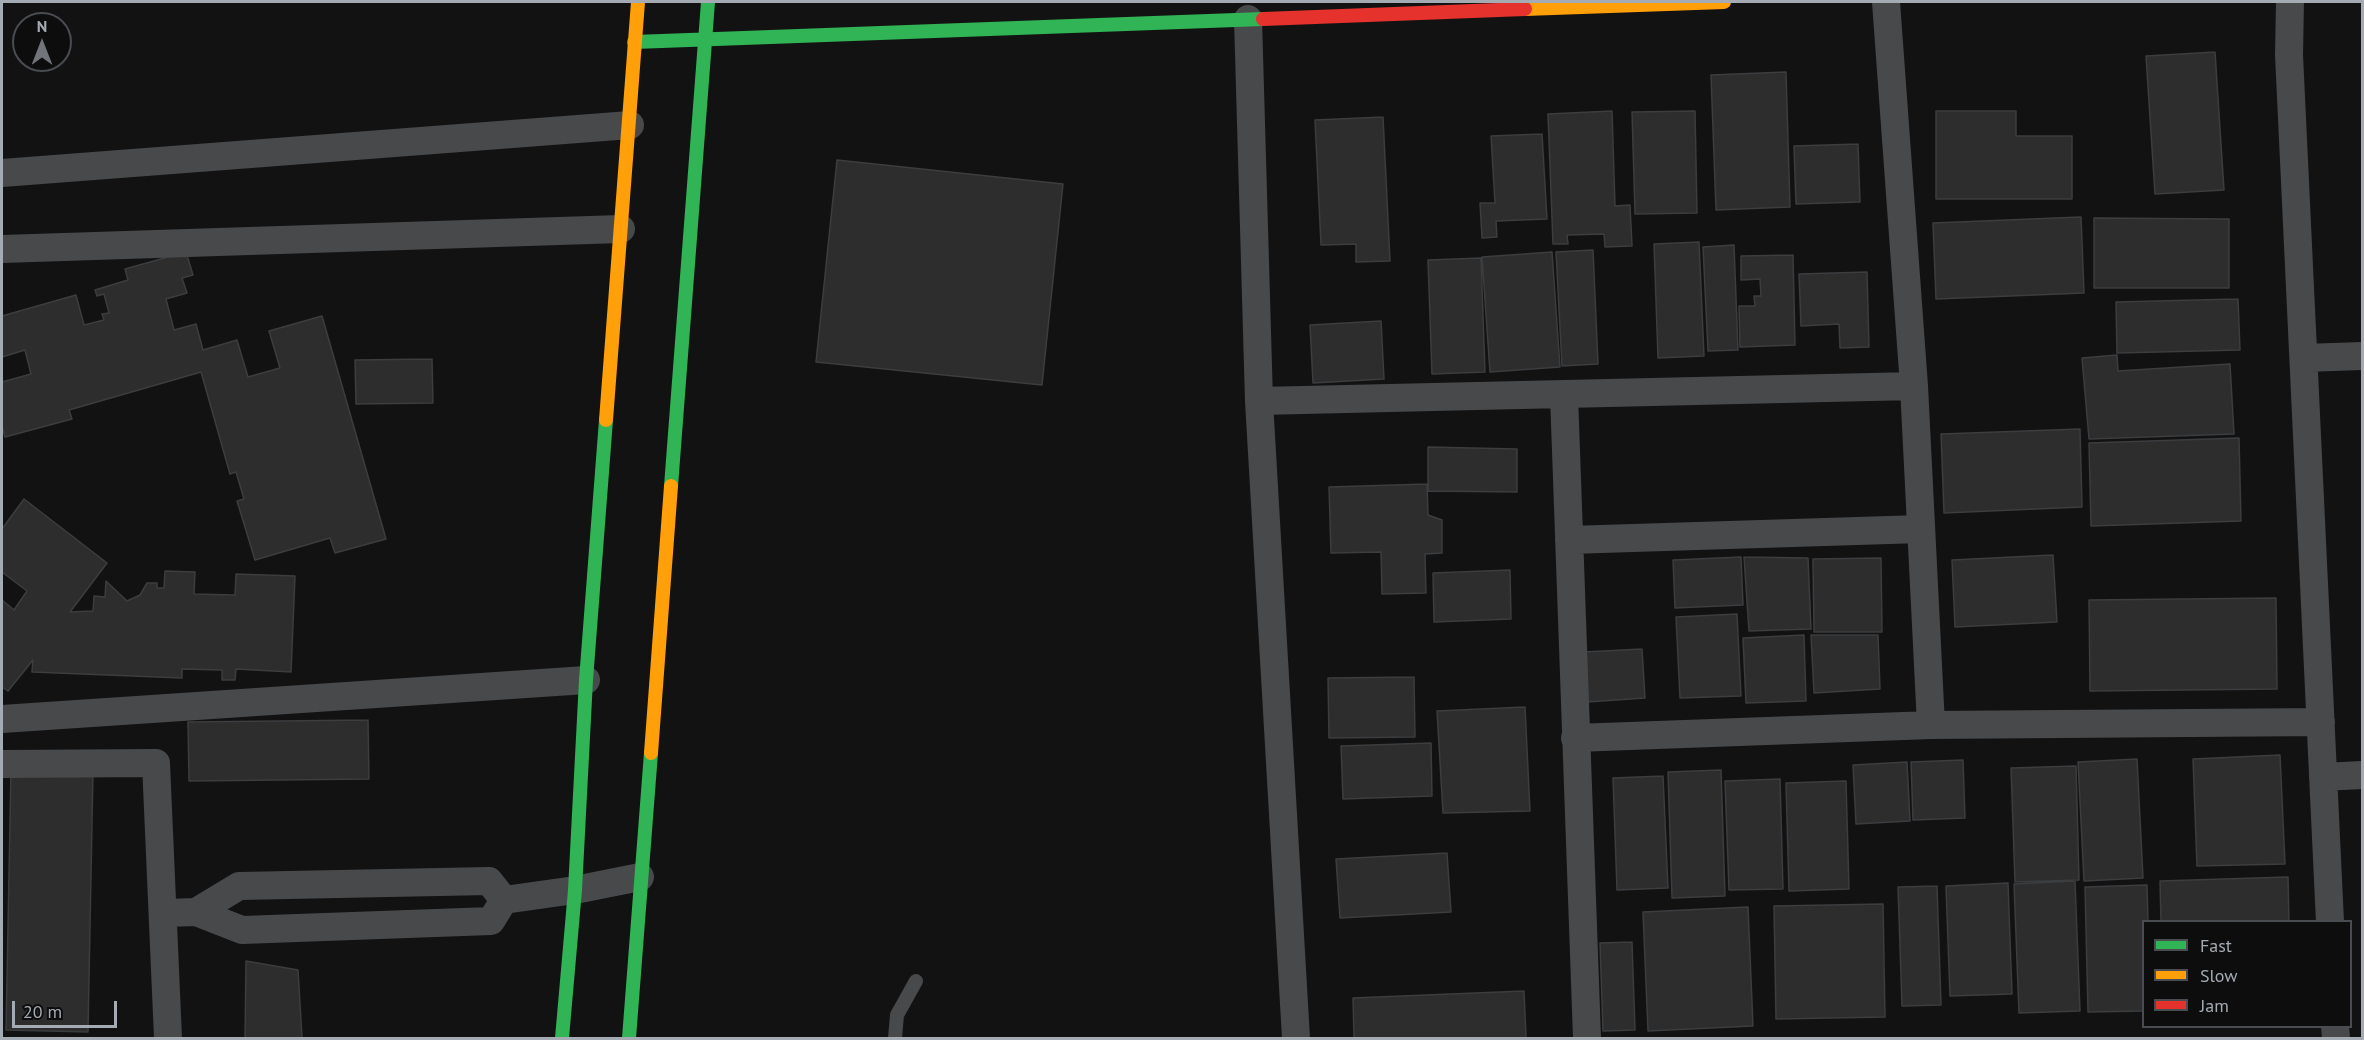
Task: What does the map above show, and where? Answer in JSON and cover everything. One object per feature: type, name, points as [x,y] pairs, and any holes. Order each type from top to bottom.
[{"type":"street","points":[[562,1038],[575,891],[586,680],[638,2]]},
{"type":"street","points":[[629,1038],[708,2]]},
{"type":"street","points":[[634,42],[1724,2]]},
{"type":"street","points":[[1886,2],[1914,386],[1931,725]]},
{"type":"street","points":[[2290,2],[2289,55],[2330,920]]},
{"type":"street","points":[[1248,19],[1259,401],[1296,1038]]},
{"type":"street","points":[[2,173],[630,125]]},
{"type":"street","points":[[2,249],[621,229]]},
{"type":"street","points":[[2304,358],[2362,356]]},
{"type":"street","points":[[1259,401],[1914,386]]},
{"type":"street","points":[[1564,395],[1587,1038]]},
{"type":"street","points":[[1569,540],[1921,529]]},
{"type":"street","points":[[2,719],[586,680]]},
{"type":"street","points":[[1575,738],[1931,725],[2321,722]]},
{"type":"street","points":[[2,764],[156,764],[165,913],[168,1038]]},
{"type":"street","points":[[2323,777],[2362,775]]},
{"type":"street","points":[[504,900],[575,891],[640,877]]},
{"type":"street","points":[[196,912],[238,886],[489,880],[504,900]]},
{"type":"street","points":[[165,913],[196,912],[242,930],[491,921],[504,900]]},
{"type":"lane","points":[[895,1038],[897,1015],[916,981]]},
{"type":"building","points":[[2215,52],[2224,190],[2155,194],[2146,56]]},
{"type":"building","points":[[1786,72],[1790,207],[1716,210],[1711,75]]},
{"type":"building","points":[[1612,111],[1615,206],[1630,205],[1632,246],[1605,247],[1604,234],[1567,235],[1568,244],[1553,244],[1548,114]]},
{"type":"building","points":[[1695,111],[1697,213],[1635,214],[1632,112]]},
{"type":"building","points":[[1936,111],[2016,111],[2016,136],[2072,136],[2072,199],[1936,199]]},
{"type":"building","points":[[1383,117],[1390,261],[1356,262],[1356,244],[1321,245],[1315,120]]},
{"type":"building","points":[[1542,134],[1547,219],[1496,221],[1497,237],[1482,238],[1480,203],[1495,203],[1491,136]]},
{"type":"building","points":[[1858,144],[1860,202],[1796,204],[1794,146]]},
{"type":"building","points":[[837,160],[1063,184],[1042,385],[816,362]]},
{"type":"building","points":[[2081,217],[2084,293],[1936,299],[1933,223]]},
{"type":"building","points":[[2094,218],[2229,219],[2229,288],[2094,288]]},
{"type":"building","points":[[1699,242],[1704,356],[1658,358],[1654,244]]},
{"type":"building","points":[[1734,245],[1738,350],[1708,351],[1703,247]]},
{"type":"building","points":[[1593,250],[1598,364],[1562,366],[1556,252]]},
{"type":"building","points":[[186,252],[193,275],[182,278],[187,293],[166,299],[174,330],[196,324],[203,350],[237,340],[248,377],[280,368],[269,331],[322,316],[386,539],[335,553],[330,538],[255,560],[237,501],[244,499],[236,472],[230,474],[201,372],[69,410],[72,419],[5,437],[2,426],[2,382],[31,374],[25,350],[2,357],[2,316],[76,295],[84,325],[104,320],[102,314],[109,313],[104,294],[97,296],[95,290],[128,280],[125,269]]},
{"type":"building","points":[[1552,252],[1560,367],[1490,372],[1482,257]]},
{"type":"building","points":[[1793,255],[1795,345],[1740,347],[1739,306],[1755,306],[1754,296],[1761,296],[1760,279],[1741,280],[1741,256]]},
{"type":"building","points":[[1481,258],[1485,372],[1432,374],[1428,260]]},
{"type":"building","points":[[1867,272],[1869,347],[1840,348],[1839,324],[1801,326],[1799,274]]},
{"type":"building","points":[[2238,299],[2240,350],[2117,353],[2116,302]]},
{"type":"building","points":[[1381,321],[1384,379],[1313,383],[1310,325]]},
{"type":"building","points":[[2117,355],[2118,371],[2230,364],[2234,434],[2089,439],[2082,358]]},
{"type":"building","points":[[432,359],[433,403],[356,404],[355,360]]},
{"type":"building","points":[[2080,429],[2082,507],[1944,513],[1941,434]]},
{"type":"building","points":[[2239,438],[2241,521],[2091,526],[2089,443]]},
{"type":"building","points":[[1428,447],[1517,449],[1517,492],[1428,491]]},
{"type":"building","points":[[1427,484],[1428,515],[1442,520],[1442,553],[1425,554],[1426,593],[1382,594],[1381,552],[1331,553],[1329,487]]},
{"type":"building","points":[[24,499],[107,563],[70,612],[93,611],[94,596],[105,597],[106,581],[127,601],[140,595],[147,583],[157,583],[157,588],[164,588],[165,571],[195,572],[194,594],[235,595],[236,574],[295,576],[291,672],[236,669],[235,680],[222,680],[222,670],[182,669],[182,678],[32,672],[33,660],[8,691],[2,687],[2,600],[14,610],[27,591],[2,572],[2,529]]},
{"type":"building","points":[[2053,555],[2057,622],[1955,627],[1952,560]]},
{"type":"building","points":[[1741,557],[1743,605],[1675,608],[1673,560]]},
{"type":"building","points":[[1744,557],[1808,558],[1811,629],[1749,631]]},
{"type":"building","points":[[1881,558],[1882,632],[1814,632],[1813,559]]},
{"type":"building","points":[[1510,570],[1511,619],[1434,622],[1433,573]]},
{"type":"building","points":[[2276,598],[2277,689],[2090,691],[2089,600]]},
{"type":"building","points":[[1737,614],[1741,696],[1680,698],[1676,617]]},
{"type":"building","points":[[1804,635],[1806,701],[1746,703],[1743,638]]},
{"type":"building","points":[[1811,635],[1878,635],[1880,689],[1814,693]]},
{"type":"building","points":[[1642,649],[1645,698],[1587,702],[1584,652]]},
{"type":"building","points":[[1414,677],[1415,737],[1329,738],[1328,678]]},
{"type":"building","points":[[1525,707],[1530,811],[1443,813],[1437,711]]},
{"type":"building","points":[[368,720],[369,779],[189,781],[188,722]]},
{"type":"building","points":[[1431,743],[1432,796],[1343,799],[1341,746]]},
{"type":"building","points":[[2280,755],[2285,864],[2197,866],[2193,759]]},
{"type":"building","points":[[2137,759],[2143,878],[2084,881],[2078,762]]},
{"type":"building","points":[[1963,760],[1965,818],[1913,820],[1911,762]]},
{"type":"building","points":[[1907,762],[1910,821],[1856,824],[1853,765]]},
{"type":"building","points":[[2076,766],[2079,880],[2015,882],[2011,768]]},
{"type":"building","points":[[11,770],[93,771],[88,1032],[6,1030]]},
{"type":"building","points":[[1721,770],[1725,896],[1672,898],[1668,772]]},
{"type":"building","points":[[1663,776],[1668,888],[1617,890],[1613,778]]},
{"type":"building","points":[[1780,779],[1783,889],[1729,890],[1725,781]]},
{"type":"building","points":[[1846,781],[1849,889],[1789,891],[1786,783]]},
{"type":"building","points":[[1447,853],[1451,912],[1340,918],[1336,859]]},
{"type":"building","points":[[2288,877],[2289,920],[2161,920],[2160,881]]},
{"type":"building","points":[[2075,881],[2080,1011],[2019,1013],[2014,884]]},
{"type":"building","points":[[2008,883],[2012,994],[1950,996],[1946,886]]},
{"type":"building","points":[[2147,885],[2148,920],[2142,920],[2142,1011],[2088,1012],[2085,887]]},
{"type":"building","points":[[1937,886],[1941,1005],[1902,1006],[1898,887]]},
{"type":"building","points":[[1883,904],[1885,1017],[1776,1019],[1774,906]]},
{"type":"building","points":[[1748,907],[1753,1026],[1648,1031],[1643,912]]},
{"type":"building","points":[[1632,942],[1635,1030],[1603,1031],[1600,943]]},
{"type":"building","points":[[246,961],[298,970],[302,1038],[245,1038]]},
{"type":"building","points":[[1524,991],[1526,1038],[1354,1038],[1353,998]]},
{"type":"traffic: fast","points":[[671,486],[708,2]]},
{"type":"traffic: fast","points":[[634,42],[1263,19]]},
{"type":"traffic: fast","points":[[562,1038],[575,890],[586,680],[606,420]]},
{"type":"traffic: fast","points":[[629,1038],[651,753]]},
{"type":"traffic: slow","points":[[606,420],[638,2]]},
{"type":"traffic: slow","points":[[1525,9],[1724,2]]},
{"type":"traffic: slow","points":[[651,753],[671,486]]},
{"type":"traffic: jam","points":[[1263,19],[1525,9]]}]
